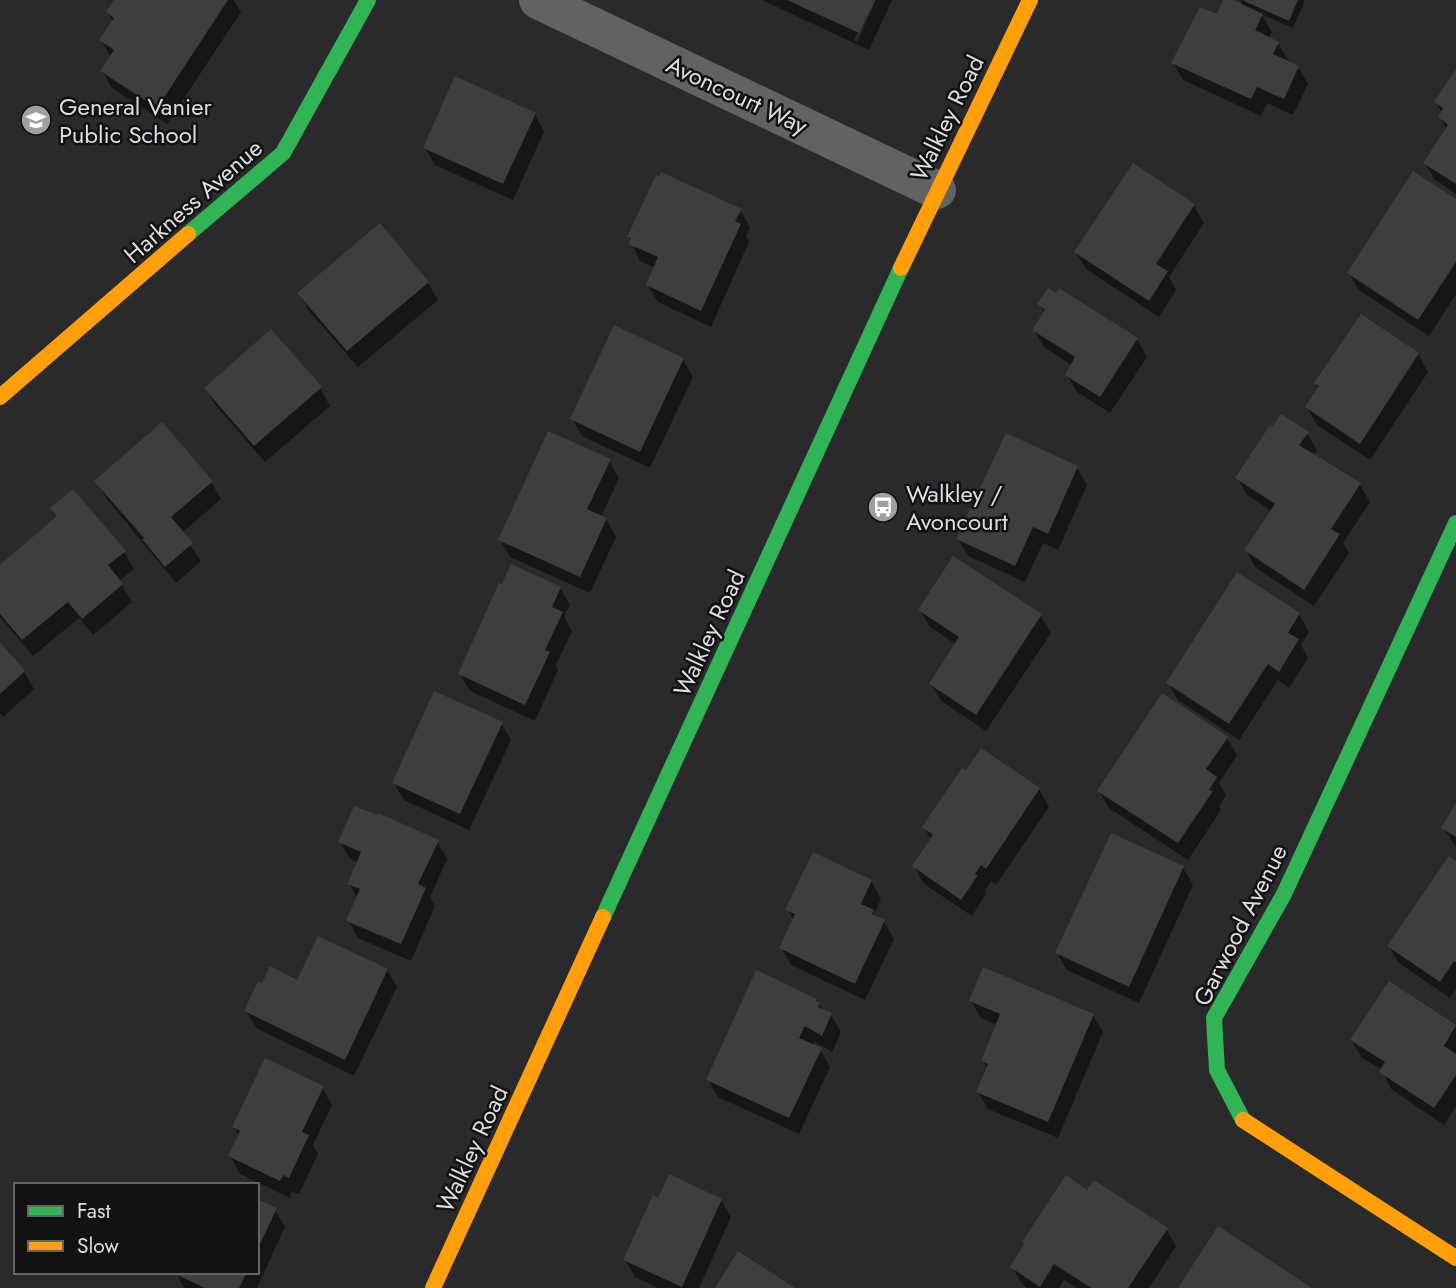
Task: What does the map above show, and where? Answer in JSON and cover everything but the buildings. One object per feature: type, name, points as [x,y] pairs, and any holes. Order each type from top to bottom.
[{"type":"street","name":"Harkness Avenue","points":[[0,397],[283,153],[368,0]]},
{"type":"street","name":"Avoncourt Way","points":[[538,0],[937,190]]},
{"type":"street","name":"Walkley Road","points":[[433,1288],[937,190],[1030,0]]},
{"type":"street","name":"Garwood Avenue","points":[[1456,523],[1284,894],[1214,1018],[1217,1070],[1242,1120],[1456,1258]]},
{"type":"traffic: fast","points":[[188,234],[283,153],[368,0]]},
{"type":"traffic: fast","points":[[603,917],[901,268]]},
{"type":"traffic: fast","points":[[1243,1120],[1217,1070],[1214,1018],[1284,894],[1456,523]]},
{"type":"traffic: slow","points":[[901,268],[1030,0]]},
{"type":"traffic: slow","points":[[0,397],[188,234]]},
{"type":"traffic: slow","points":[[433,1288],[603,917]]},
{"type":"traffic: slow","points":[[1243,1120],[1456,1258]]},
{"type":"place","name":"General Vanier Public School","points":[[36,120]]},
{"type":"place","name":"Walkley / Avoncourt","points":[[883,507]]}]
